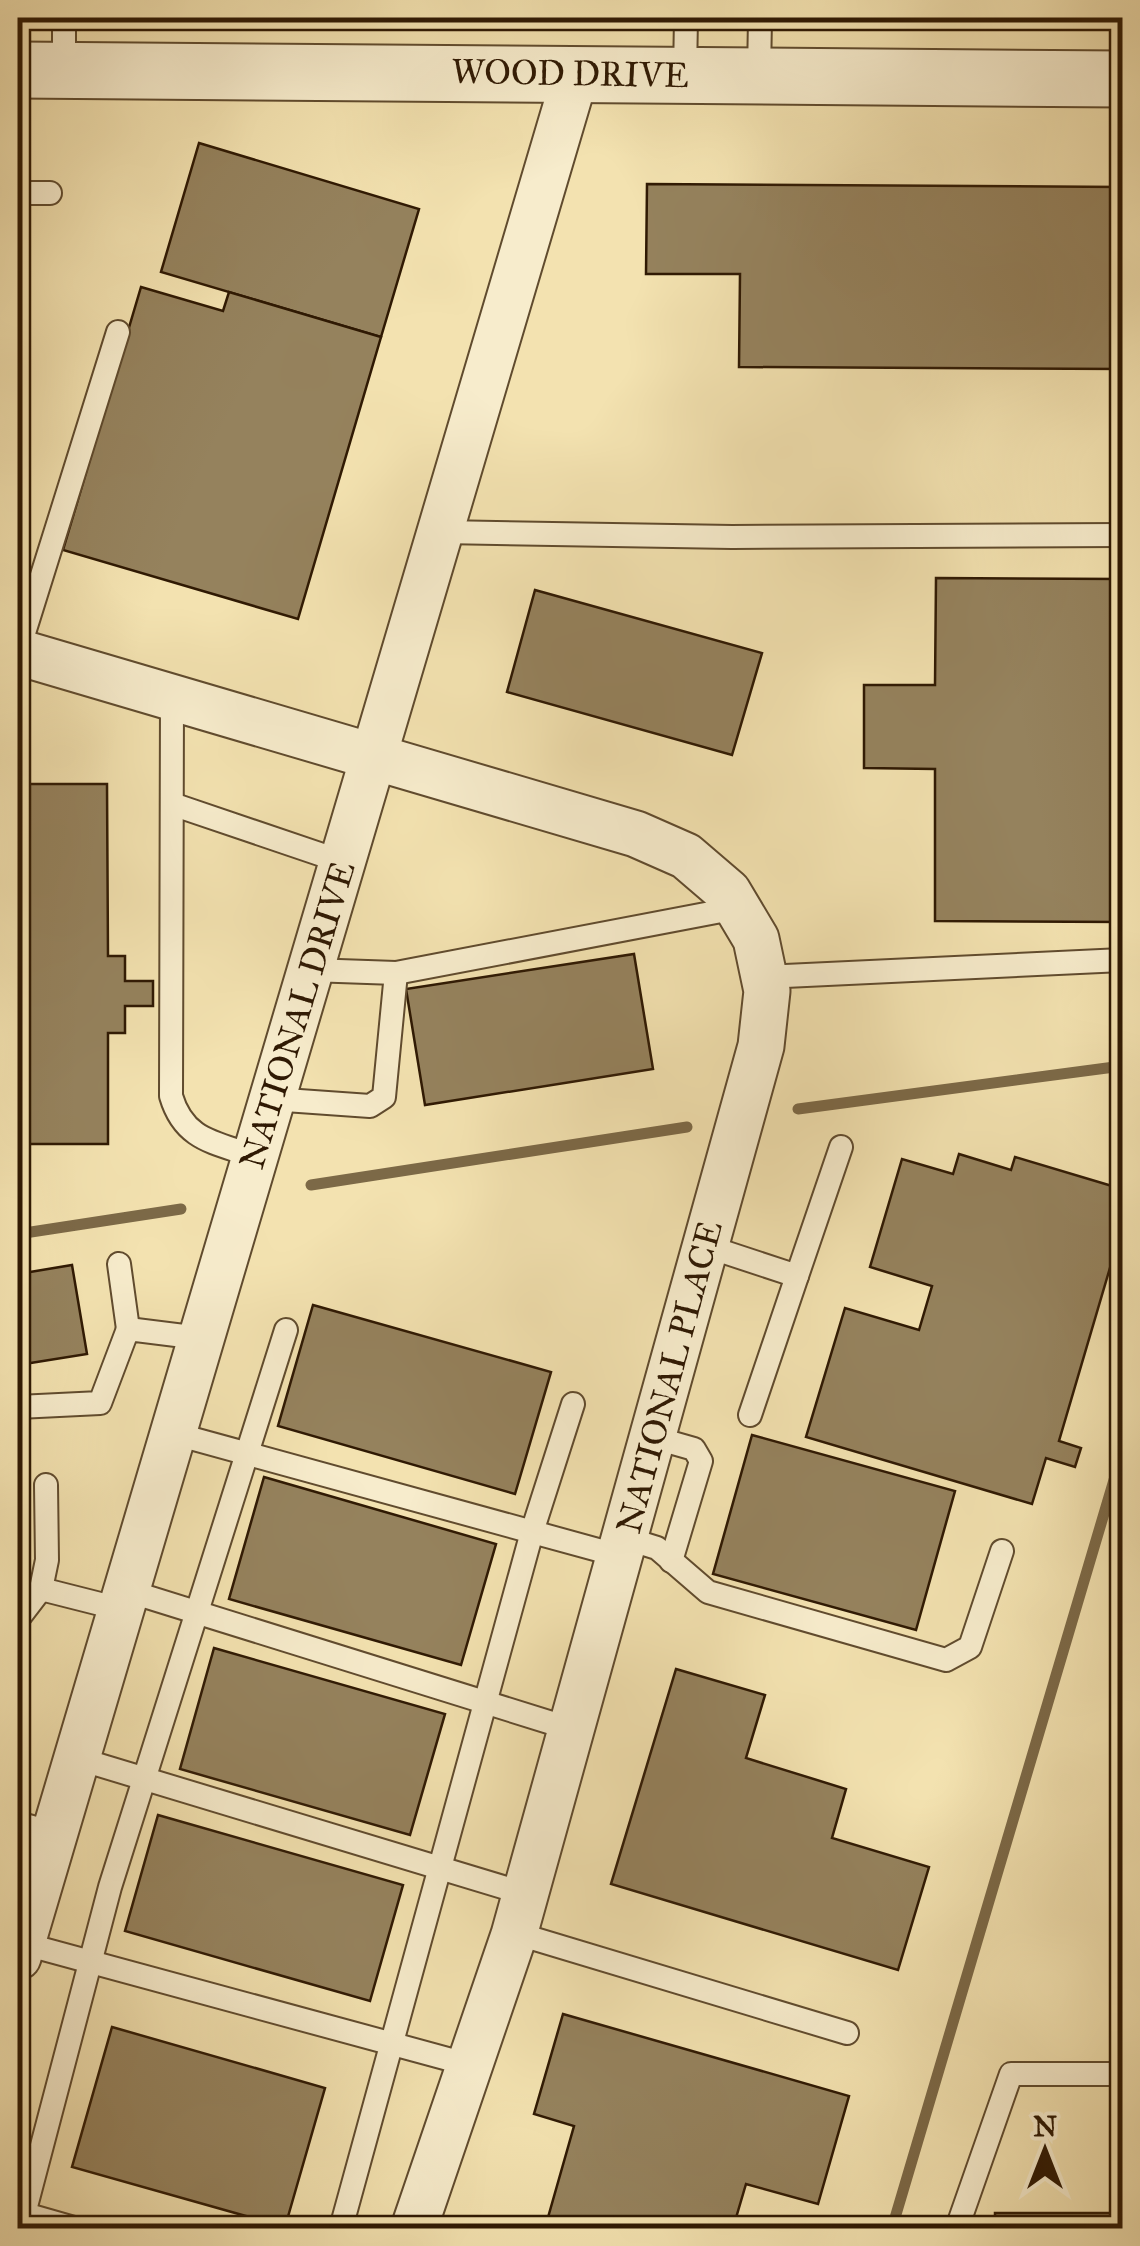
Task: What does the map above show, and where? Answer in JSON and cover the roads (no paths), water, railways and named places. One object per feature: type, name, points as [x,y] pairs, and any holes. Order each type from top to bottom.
[{"type":"street","name":"WOOD DRIVE","points":[[48,52],[576,73],[1122,78]]},
{"type":"street","name":"NATIONAL DRIVE","points":[[20,1950],[36,1828],[76,1758],[576,73]]},
{"type":"street","name":"NATIONAL PLACE","points":[[18,652],[636,834],[686,856],[728,892],[756,938],[767,991],[761,1046],[520,1914],[414,2228]]},
{"type":"lane","points":[[685,74],[686,18]]},
{"type":"lane","points":[[759,75],[760,18]]},
{"type":"lane","points":[[18,192],[50,193]]},
{"type":"lane","points":[[18,652],[118,332]]},
{"type":"lane","points":[[442,532],[732,537],[1122,535]]},
{"type":"lane","points":[[172,698],[172,1096],[178,1120],[201,1137],[253,1156]]},
{"type":"lane","points":[[172,804],[344,862]]},
{"type":"lane","points":[[310,970],[396,973],[738,908]]},
{"type":"lane","points":[[764,977],[1122,960]]},
{"type":"lane","points":[[271,1099],[370,1106],[384,1098],[396,973]]},
{"type":"lane","points":[[750,1414],[841,1147]]},
{"type":"lane","points":[[706,1246],[797,1276]]},
{"type":"lane","points":[[18,1407],[100,1403],[128,1329],[119,1264]]},
{"type":"lane","points":[[128,1329],[200,1338]]},
{"type":"lane","points":[[74,2228],[21,2213],[90,1963],[200,1613],[244,1453],[286,1330]]},
{"type":"lane","points":[[341,2228],[532,1532],[573,1404]]},
{"type":"lane","points":[[172,1433],[532,1532],[622,1547],[657,1548],[708,1592],[946,1660],[970,1647],[1002,1551]]},
{"type":"lane","points":[[652,1438],[694,1449],[701,1462],[672,1561]]},
{"type":"lane","points":[[18,1620],[41,1589],[47,1560],[46,1485]]},
{"type":"lane","points":[[41,1589],[200,1613],[572,1729]]},
{"type":"lane","points":[[76,1758],[441,1867],[520,1914],[847,2033]]},
{"type":"lane","points":[[20,1950],[90,1963],[470,2064]]},
{"type":"lane","points":[[958,2228],[1010,2074],[1122,2074]]},
{"type":"waterway","points":[[798,1109],[1122,1066]]},
{"type":"waterway","points":[[311,1185],[687,1127]]},
{"type":"waterway","points":[[18,1234],[181,1209]]},
{"type":"waterway","points":[[892,2228],[1122,1453]]}]
